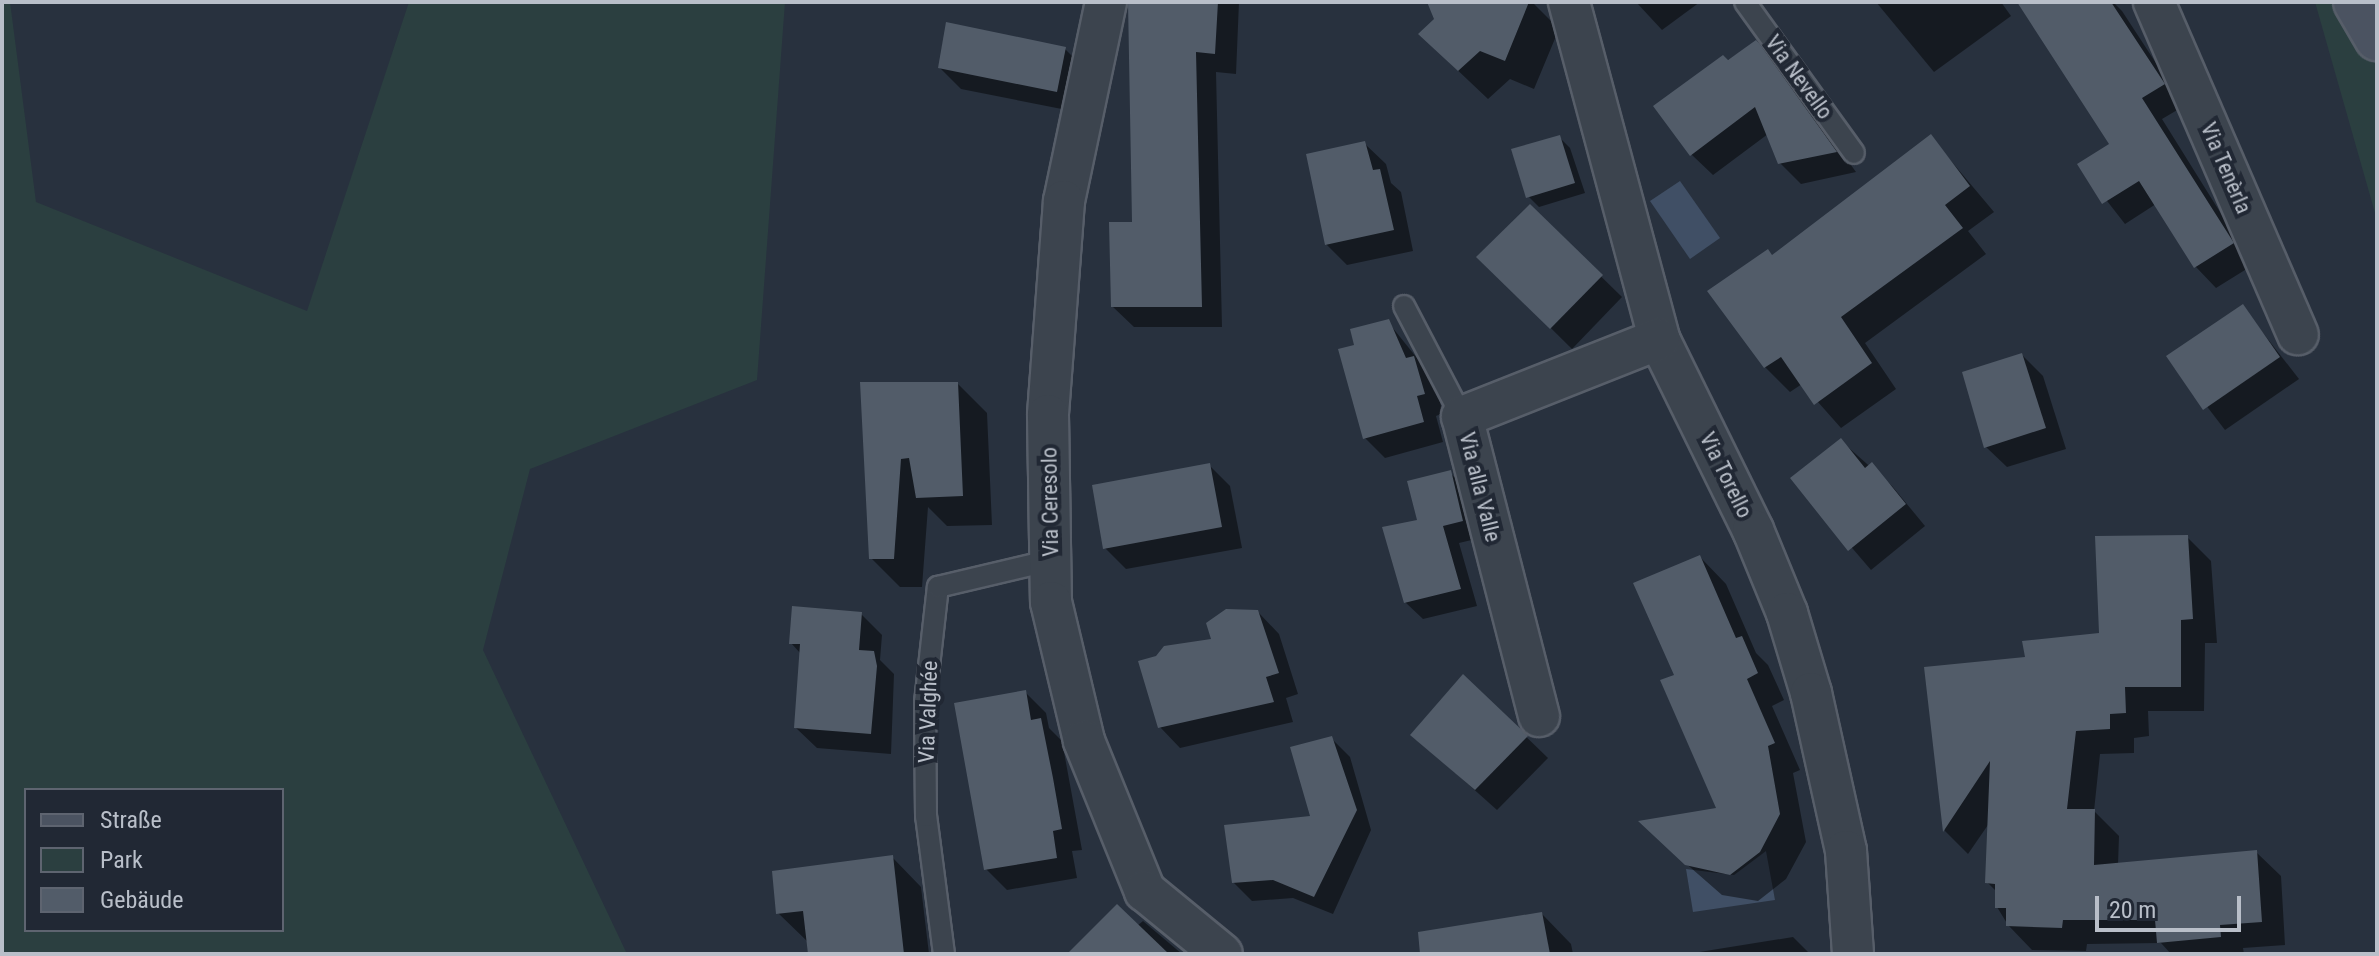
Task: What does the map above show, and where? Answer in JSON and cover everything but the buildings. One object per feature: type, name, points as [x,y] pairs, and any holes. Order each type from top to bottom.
[{"type":"street","name":"Via Ceresolo","points":[[1106,2],[1064,201],[1048,415],[1051,602],[1084,741],[1145,891],[1222,954]]},
{"type":"street","name":"Via Torello","points":[[1569,2],[1659,339],[1787,613],[1830,766],[1846,851],[1853,954]]},
{"type":"street","name":"Via Tenèrla","points":[[2154,2],[2298,334]]},
{"type":"street","points":[[2356,2],[2377,38]]},
{"type":"street","name":"Via alla Valle","points":[[1539,716],[1462,417],[1659,339]]},
{"type":"lane","name":"Via Nevello","points":[[1745,2],[1854,153]]},
{"type":"lane","points":[[1404,306],[1462,417]]},
{"type":"lane","name":"Via Valghée","points":[[944,954],[926,816],[925,702],[938,587],[1052,560]]},
{"type":"green space","points":[[2,2],[10,2],[36,202],[307,311],[409,2],[785,2],[757,380],[530,469],[483,650],[627,954],[2,954]]},
{"type":"green space","points":[[2315,2],[2377,2],[2377,220]]},
{"type":"water","points":[[1680,181],[1720,238],[1690,259],[1650,201]]},
{"type":"water","points":[[1766,851],[1775,900],[1693,912],[1686,869],[1734,875]]}]
